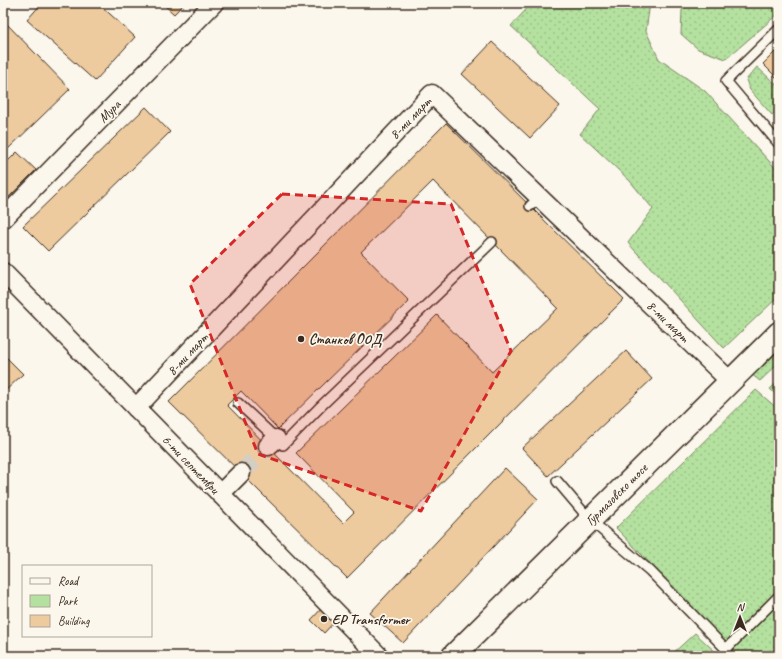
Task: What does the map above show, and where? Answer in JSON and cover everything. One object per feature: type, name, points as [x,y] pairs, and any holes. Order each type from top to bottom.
[{"type":"street","name":"Мура","points":[[3,219],[214,3]]},
{"type":"street","name":"8-ми март","points":[[136,408],[432,94],[535,202],[730,381]]},
{"type":"street","name":"6-ти септември","points":[[3,272],[379,656]]},
{"type":"street","name":"Гурмазовско шосе","points":[[453,656],[779,332]]},
{"type":"street","points":[[220,494],[241,473]]},
{"type":"lane","points":[[779,29],[726,81],[779,144]]},
{"type":"lane","points":[[238,403],[272,443],[283,446],[321,406],[492,242]]},
{"type":"lane","points":[[557,481],[590,520],[650,571],[726,649],[779,596]]},
{"type":"highlighted area","points":[[282,194],[451,204],[511,351],[421,511],[258,454],[190,284]]},
{"type":"green space","points":[[532,3],[650,3],[646,31],[659,59],[705,91],[779,172],[779,296],[724,348],[628,243],[653,209],[630,181],[580,134],[600,109],[511,26]]},
{"type":"green space","points":[[689,3],[779,3],[779,13],[726,59],[698,49],[681,34],[682,10]]},
{"type":"green space","points":[[757,67],[779,87],[779,108],[772,115],[750,90],[746,80]]},
{"type":"green space","points":[[779,346],[779,363],[760,381],[751,374]]},
{"type":"green space","points":[[779,381],[779,397],[770,389]]},
{"type":"green space","points":[[756,390],[779,410],[779,656],[739,656],[616,528]]},
{"type":"green space","points":[[695,633],[720,656],[670,656]]},
{"type":"building","points":[[42,3],[98,3],[135,37],[95,81],[27,20]]},
{"type":"building","points":[[162,3],[185,3],[174,14]]},
{"type":"building","points":[[3,20],[70,89],[7,150],[3,145]]},
{"type":"building","points":[[492,42],[560,106],[530,138],[462,74]]},
{"type":"building","points":[[779,48],[779,80],[763,64]]},
{"type":"building","points":[[146,107],[170,132],[48,251],[23,226]]},
{"type":"building","name":"Станков ООД","points":[[446,123],[624,299],[347,578],[169,402]],"holes":[[[433,181],[558,308],[492,372],[437,315],[296,453],[354,512],[343,523],[227,405],[241,391],[278,429],[409,301],[361,252]]]},
{"type":"building","points":[[17,152],[36,170],[3,203],[3,166]]},
{"type":"building","points":[[626,351],[652,379],[548,476],[522,448]]},
{"type":"building","points":[[3,354],[23,374],[3,393]]},
{"type":"building","points":[[505,468],[538,499],[403,643],[370,613]]},
{"type":"building","name":"EP Transformer","points":[[324,606],[337,619],[324,633],[311,620]]},
{"type":"tunnel","points":[[241,473],[268,446]]},
{"type":"place","name":"Станков ООД","points":[[301,339]]},
{"type":"place","name":"EP Transformer","points":[[324,619]]}]
